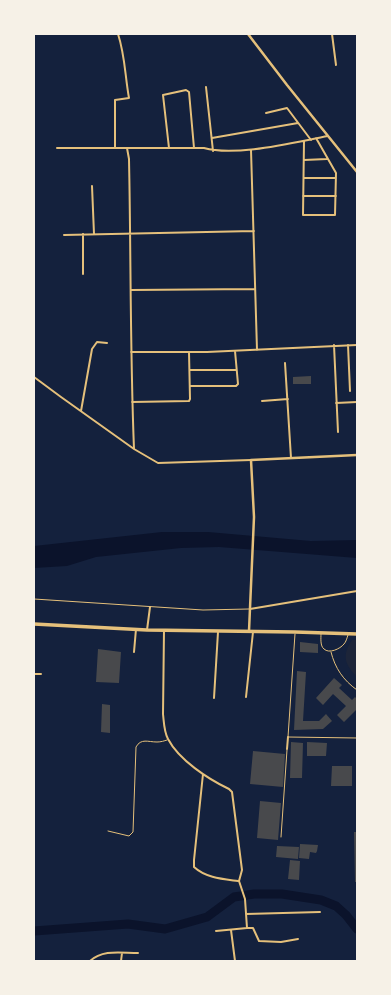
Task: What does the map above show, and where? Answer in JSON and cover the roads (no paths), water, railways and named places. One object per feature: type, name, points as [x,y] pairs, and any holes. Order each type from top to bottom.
[{"type":"main road","points":[[34,624],[147,630],[357,634]]},
{"type":"street","points":[[115,148],[115,100],[129,98],[123,53],[118,34]]},
{"type":"street","points":[[248,34],[357,172]]},
{"type":"street","points":[[332,34],[336,64]]},
{"type":"street","points":[[206,87],[213,151]]},
{"type":"street","points":[[169,148],[163,95],[186,90],[189,92],[194,148]]},
{"type":"street","points":[[266,113],[287,108],[311,140]]},
{"type":"street","points":[[212,138],[298,123]]},
{"type":"street","points":[[57,148],[204,148],[213,151],[251,150],[328,136]]},
{"type":"street","points":[[304,141],[303,215],[335,214],[336,173],[316,138]]},
{"type":"street","points":[[127,148],[129,159],[131,290],[130,352],[134,449]]},
{"type":"street","points":[[251,150],[257,350]]},
{"type":"street","points":[[304,160],[328,159]]},
{"type":"street","points":[[304,178],[336,178]]},
{"type":"street","points":[[92,186],[94,234]]},
{"type":"street","points":[[303,196],[336,196]]},
{"type":"street","points":[[64,235],[254,231]]},
{"type":"street","points":[[83,234],[83,274]]},
{"type":"street","points":[[131,290],[255,289]]},
{"type":"street","points":[[81,411],[92,349],[97,342],[107,342]]},
{"type":"street","points":[[334,345],[338,432]]},
{"type":"street","points":[[348,345],[350,391]]},
{"type":"street","points":[[130,352],[235,351],[357,345]]},
{"type":"street","points":[[190,386],[236,386],[238,384],[235,351]]},
{"type":"street","points":[[132,402],[189,401],[189,352]]},
{"type":"street","points":[[284,363],[288,399],[291,458]]},
{"type":"street","points":[[190,370],[237,370]]},
{"type":"street","points":[[34,377],[134,449],[158,463],[357,455]]},
{"type":"street","points":[[262,401],[288,399]]},
{"type":"street","points":[[336,403],[357,402]]},
{"type":"street","points":[[246,697],[251,632],[250,609],[254,517],[251,460]]},
{"type":"street","points":[[250,609],[357,591]]},
{"type":"street","points":[[147,630],[150,607]]},
{"type":"street","points":[[134,652],[136,629]]},
{"type":"street","points":[[164,630],[164,728],[168,739],[180,755],[203,774],[232,792],[242,870],[239,881],[245,899],[248,928]]},
{"type":"street","points":[[214,698],[218,632]]},
{"type":"street","points":[[34,674],[41,674]]},
{"type":"street","points":[[287,749],[288,737]]},
{"type":"street","points":[[203,774],[194,867],[200,872],[214,877],[239,881]]},
{"type":"street","points":[[246,914],[320,912]]},
{"type":"street","points":[[216,931],[253,928],[259,941],[281,942],[298,939]]},
{"type":"street","points":[[231,930],[235,961]]},
{"type":"street","points":[[90,961],[99,954],[106,952],[138,953]]},
{"type":"street","points":[[121,961],[122,953]]},
{"type":"lane","points":[[34,599],[202,610],[250,609]]},
{"type":"lane","points":[[295,632],[288,737],[357,738]]},
{"type":"lane","points":[[321,633],[321,644],[323,649],[326,651],[331,651],[344,645],[348,634]]},
{"type":"lane","points":[[331,651],[333,660],[340,673],[357,690]]},
{"type":"lane","points":[[108,831],[129,836],[133,832],[136,747],[138,743],[142,741],[159,742],[168,739]]},
{"type":"lane","points":[[281,837],[287,749]]},
{"type":"waterway","points":[[34,931],[128,924],[165,929],[207,917],[234,897],[254,894],[282,894],[321,900],[336,906],[346,915],[357,929]]}]
